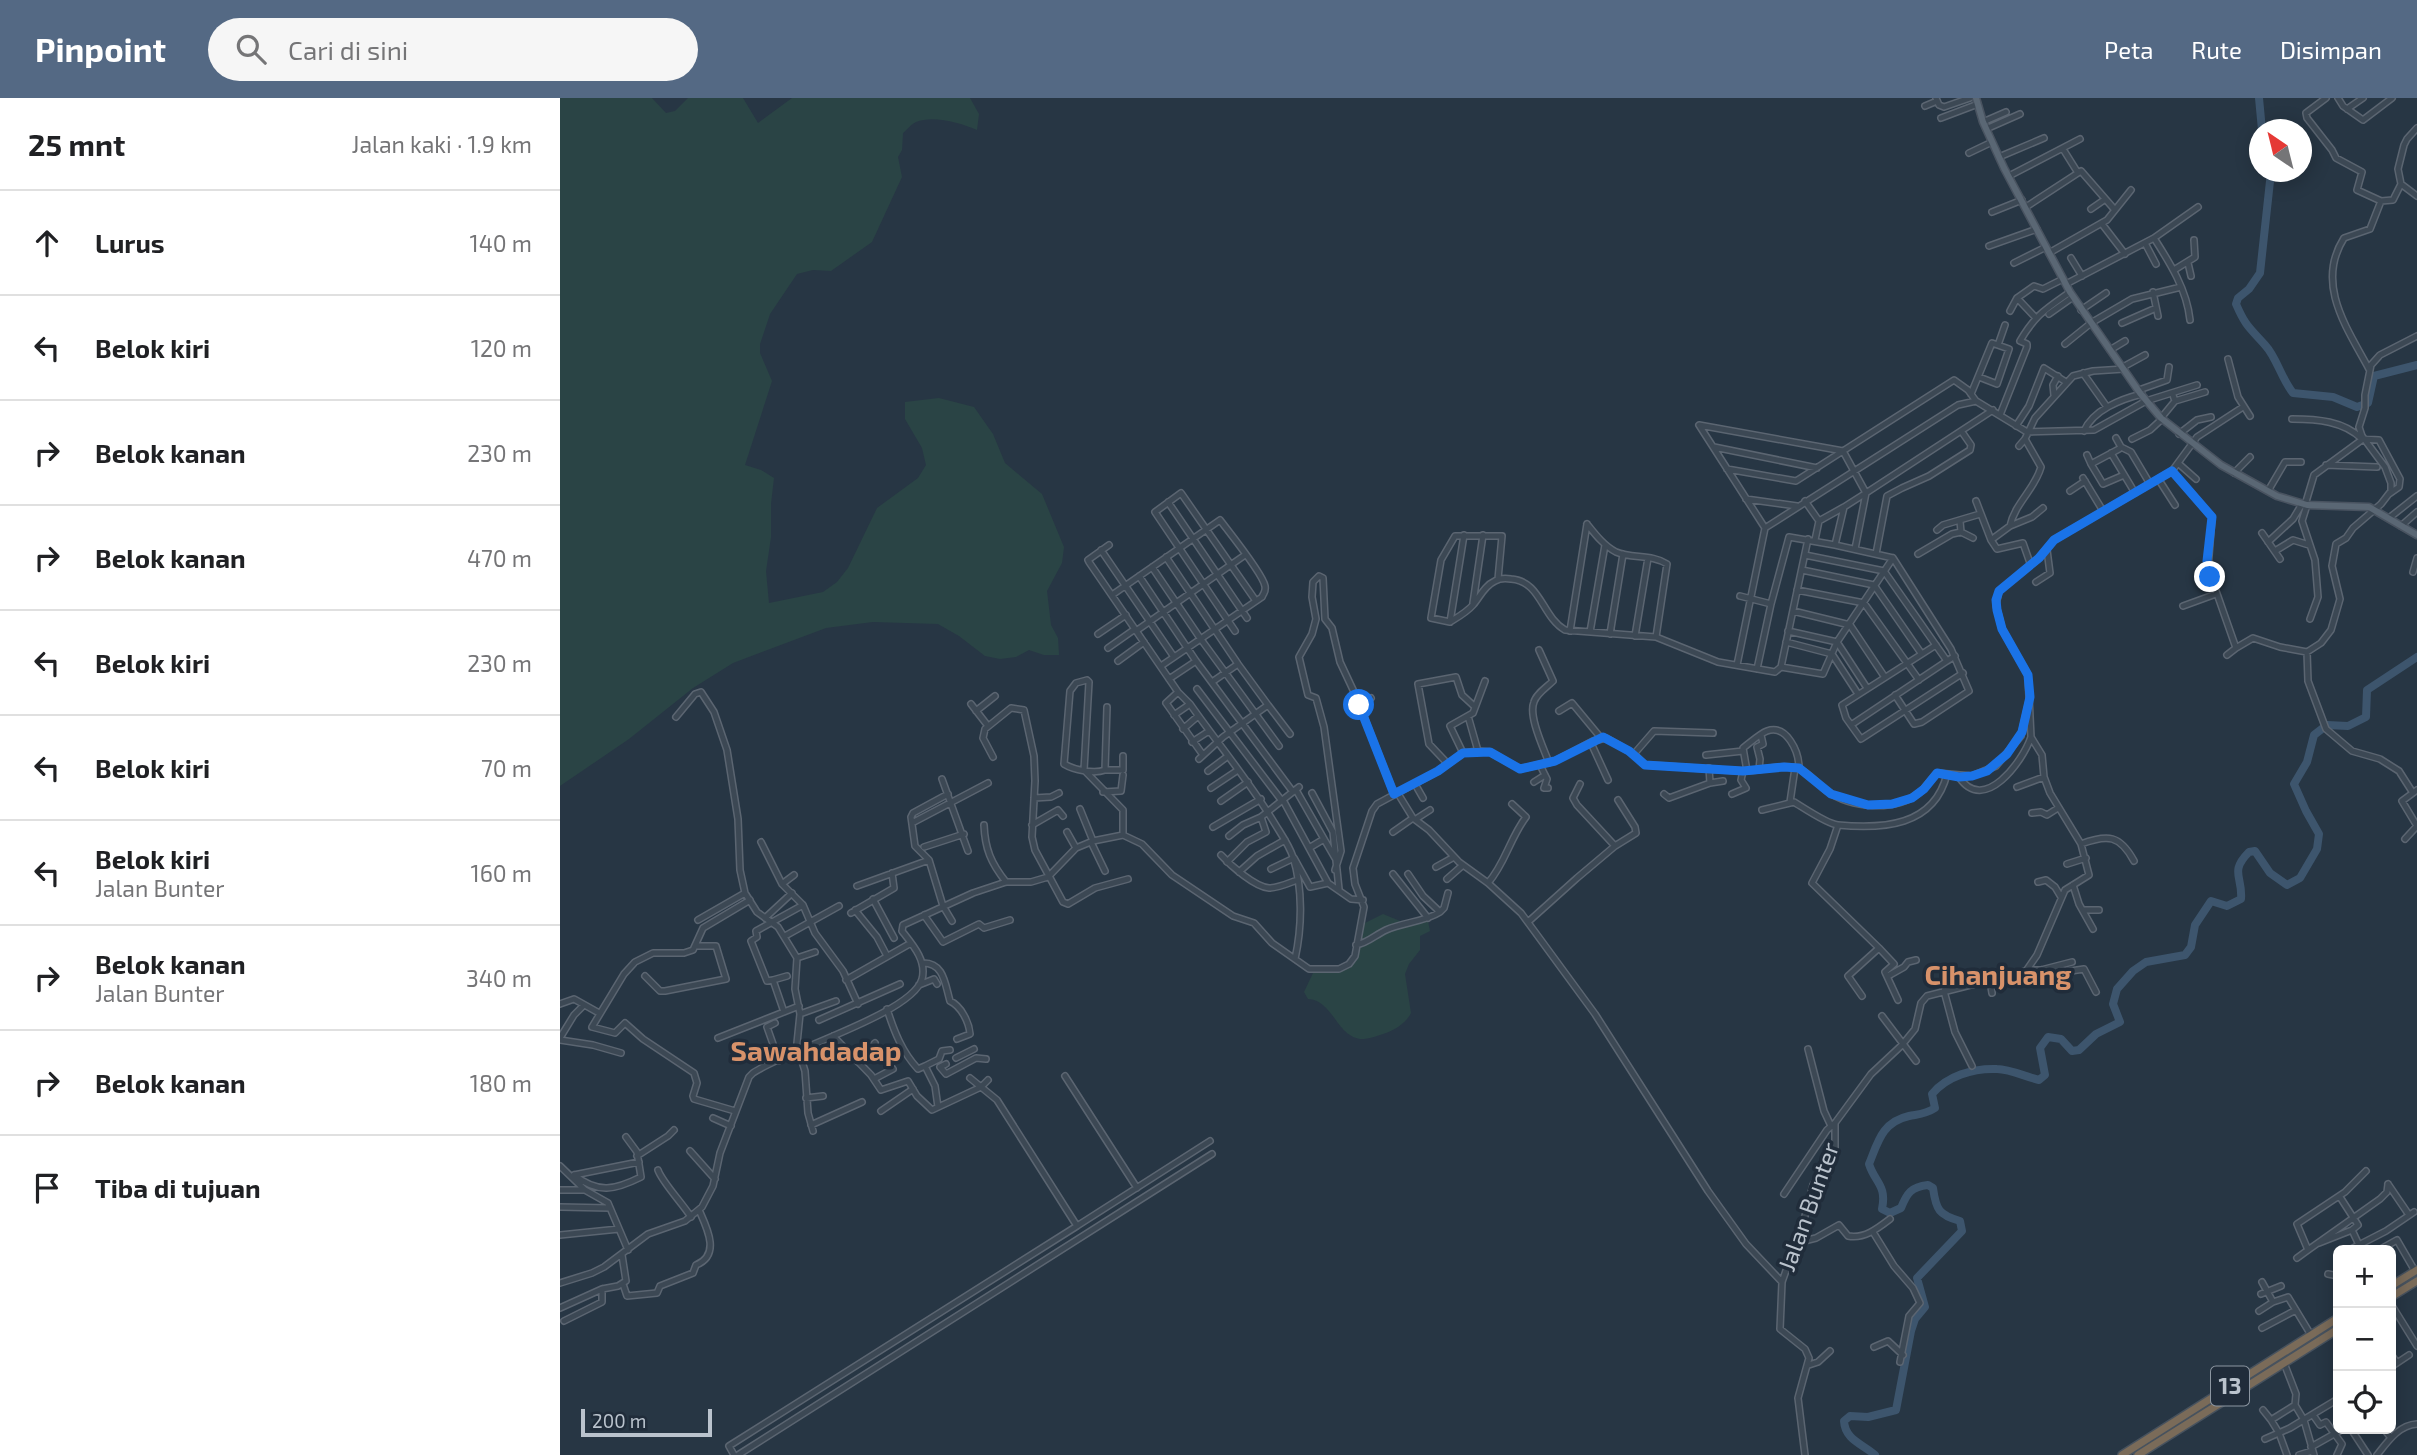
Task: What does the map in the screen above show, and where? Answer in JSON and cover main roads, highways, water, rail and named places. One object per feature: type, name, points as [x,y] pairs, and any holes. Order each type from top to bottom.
[{"type":"highway","points":[[2396,1283],[2416,1270]]},
{"type":"highway","points":[[2396,1294],[2417,1281]]},
{"type":"highway","name":"13","points":[[2122,1455],[2333,1321]]},
{"type":"highway","name":"13","points":[[2138,1455],[2333,1332]]},
{"type":"main road","points":[[1977,101],[1999,158],[2072,295],[2161,419],[2234,473],[2286,500],[2305,505],[2363,506],[2375,510],[2417,535]]},
{"type":"waterway","points":[[2259,98],[2261,119]]},
{"type":"waterway","points":[[2270,182],[2260,273],[2236,304],[2242,318],[2269,350],[2293,393],[2333,397],[2357,407],[2368,403],[2374,376],[2417,365]]},
{"type":"waterway","points":[[1875,1455],[1851,1437],[1844,1421],[1850,1416],[1868,1417],[1896,1410],[1911,1331],[1915,1319],[1925,1307],[1917,1278],[1962,1231],[1960,1221],[1940,1210],[1933,1188],[1928,1185],[1917,1187],[1910,1192],[1901,1208],[1890,1213],[1882,1209],[1882,1189],[1869,1164],[1882,1134],[1900,1119],[1935,1108],[1932,1094],[1953,1078],[1979,1070],[1997,1069],[2039,1080],[2045,1075],[2040,1048],[2048,1037],[2061,1039],[2072,1051],[2079,1050],[2096,1034],[2120,1022],[2113,1004],[2117,989],[2133,971],[2146,962],[2185,955],[2191,947],[2195,925],[2211,901],[2227,906],[2241,899],[2238,870],[2249,852],[2255,851],[2270,873],[2287,885],[2300,878],[2317,849],[2319,834],[2294,784],[2307,762],[2314,735],[2327,725],[2348,726],[2366,717],[2367,690],[2417,657]]},
{"type":"district","name":"Cihanjuang","points":[[1998,975]]},
{"type":"district","name":"Sawahdadap","points":[[816,1051]]}]
